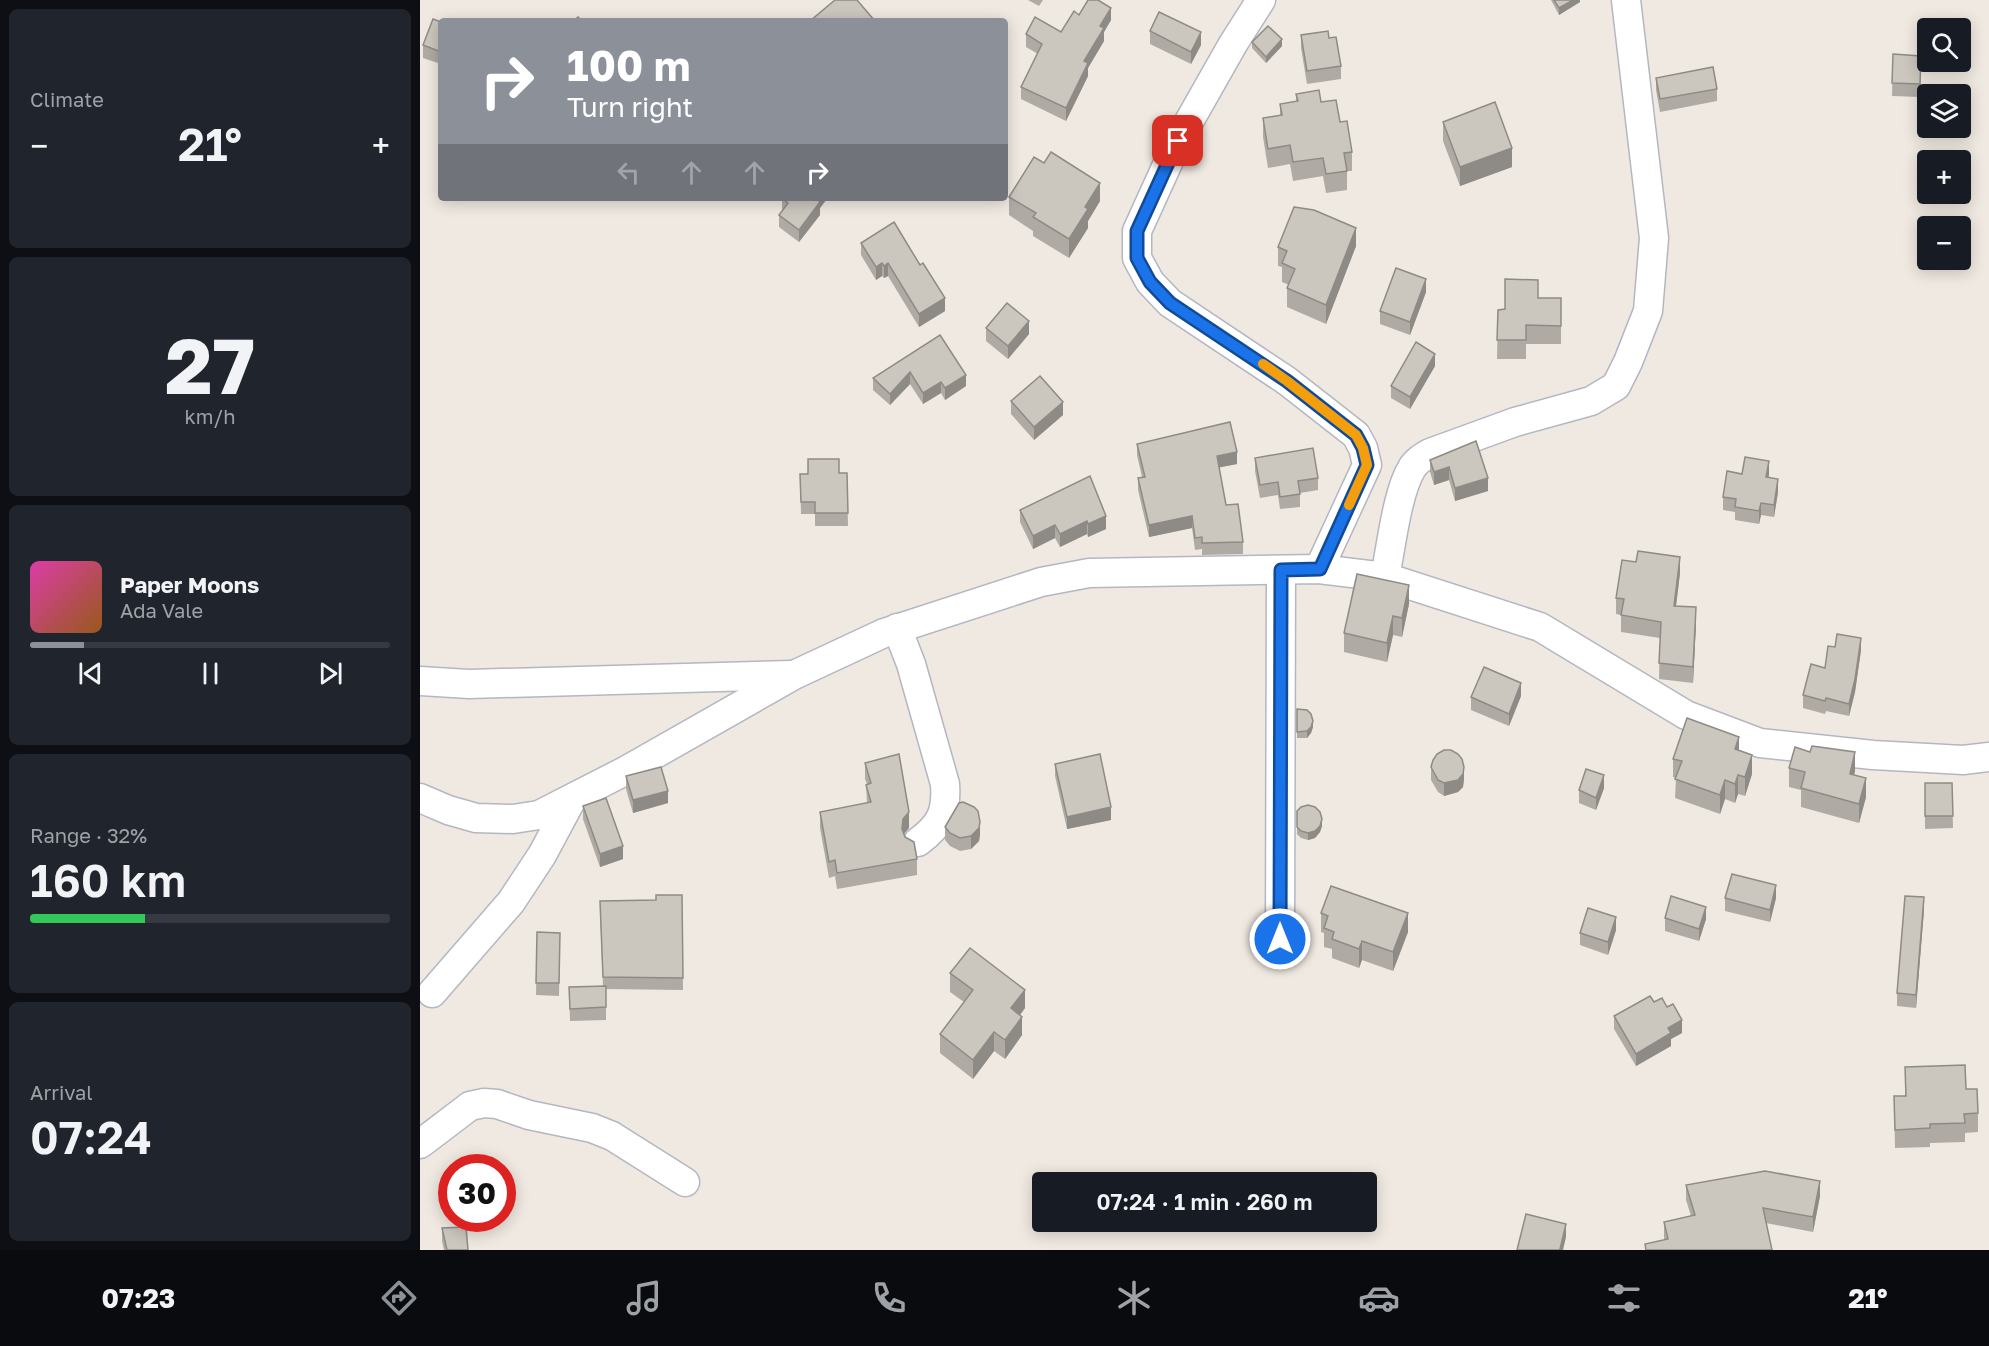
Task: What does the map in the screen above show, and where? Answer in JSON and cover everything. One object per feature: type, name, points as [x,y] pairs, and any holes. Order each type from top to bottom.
[{"type":"street","points":[[1261,0],[1178,141],[1137,231],[1137,258],[1150,282],[1170,303],[1287,381],[1356,435],[1363,448],[1367,465],[1320,569]]},
{"type":"street","points":[[1385,577],[1403,487],[1412,467],[1420,459],[1430,453],[1515,422],[1591,401],[1616,386],[1628,362],[1648,311],[1654,238],[1626,0]]},
{"type":"street","points":[[420,798],[448,810],[476,818],[513,819],[539,815],[702,728],[794,675],[897,628],[1041,582],[1089,573],[1320,569],[1385,577],[1540,627],[1686,715],[1760,743],[1873,755],[1963,760],[1989,758]]},
{"type":"street","points":[[1280,939],[1281,570]]},
{"type":"street","points":[[897,628],[911,664],[945,784],[944,813],[937,825],[918,842]]},
{"type":"street","points":[[420,681],[469,684],[794,675]]},
{"type":"street","points":[[432,993],[511,902],[542,855],[572,798]]},
{"type":"street","points":[[420,1144],[470,1106],[484,1103],[497,1104],[529,1114],[592,1128],[612,1136],[685,1182]]},
{"type":"building","points":[[835,0],[857,0],[872,18],[814,18]]},
{"type":"building","points":[[1088,0],[1098,0],[1111,8],[1100,26],[1104,28],[1084,61],[1088,63],[1066,108],[1021,87],[1042,44],[1026,34],[1035,17],[1061,32],[1074,11],[1079,15]]},
{"type":"building","points":[[1554,0],[1573,0],[1559,8]]},
{"type":"building","points":[[1159,12],[1201,32],[1191,52],[1150,31]]},
{"type":"building","points":[[433,19],[438,21],[438,51],[423,45]]},
{"type":"building","points":[[1268,26],[1282,39],[1266,57],[1252,42]]},
{"type":"building","points":[[1328,31],[1329,38],[1336,37],[1341,66],[1307,71],[1301,35]]},
{"type":"building","points":[[1893,54],[1917,56],[1920,84],[1892,83]]},
{"type":"building","points":[[1713,67],[1717,89],[1660,99],[1656,78]]},
{"type":"building","points":[[1319,90],[1321,102],[1336,100],[1340,122],[1347,121],[1352,152],[1344,153],[1347,171],[1326,174],[1323,158],[1293,162],[1290,145],[1268,149],[1263,118],[1282,115],[1280,104],[1298,101],[1296,94]]},
{"type":"building","points":[[1495,102],[1512,148],[1460,167],[1443,122]]},
{"type":"building","points":[[1051,152],[1100,183],[1085,207],[1088,209],[1069,239],[1033,217],[1036,213],[1009,197],[1034,157],[1044,163]]},
{"type":"building","points":[[786,201],[820,202],[799,230],[779,215],[788,203]]},
{"type":"building","points":[[1294,207],[1314,210],[1356,228],[1326,305],[1287,288],[1295,269],[1282,263],[1287,251],[1278,247]]},
{"type":"building","points":[[894,222],[920,265],[923,263],[945,298],[919,314],[888,263],[884,266],[882,263],[876,267],[861,243]]},
{"type":"building","points":[[1396,268],[1426,279],[1410,322],[1380,311]]},
{"type":"building","points":[[1505,279],[1538,280],[1538,298],[1561,298],[1561,326],[1526,325],[1526,340],[1497,340],[1498,310],[1505,309]]},
{"type":"building","points":[[1007,303],[1029,321],[1008,346],[986,328]]},
{"type":"building","points":[[940,335],[966,375],[945,388],[941,382],[923,393],[910,372],[890,394],[873,378]]},
{"type":"building","points":[[1416,342],[1435,354],[1410,397],[1391,386]]},
{"type":"building","points":[[1040,376],[1063,402],[1034,427],[1011,401]]},
{"type":"building","points":[[1230,422],[1237,452],[1217,456],[1226,505],[1238,504],[1243,542],[1202,543],[1202,537],[1195,538],[1192,516],[1149,525],[1138,478],[1145,477],[1137,444]]},
{"type":"building","points":[[1476,441],[1488,478],[1455,488],[1449,467],[1434,472],[1430,460]]},
{"type":"building","points":[[1313,448],[1318,478],[1298,481],[1300,494],[1280,497],[1278,482],[1260,485],[1255,458]]},
{"type":"building","points":[[1745,457],[1769,461],[1766,477],[1778,479],[1774,505],[1761,503],[1759,511],[1735,507],[1736,499],[1723,497],[1727,471],[1742,474]]},
{"type":"building","points":[[808,459],[839,459],[839,473],[847,473],[848,513],[815,513],[815,502],[801,502],[800,474],[808,474]]},
{"type":"building","points":[[1090,476],[1106,516],[1088,524],[1087,521],[1060,534],[1055,525],[1033,536],[1020,510]]},
{"type":"building","points":[[1638,551],[1680,557],[1674,606],[1696,607],[1693,667],[1659,663],[1661,622],[1621,615],[1624,599],[1616,598],[1622,560],[1636,562]]},
{"type":"building","points":[[1357,574],[1409,585],[1402,618],[1393,616],[1387,643],[1344,633]]},
{"type":"building","points":[[1837,634],[1861,638],[1849,704],[1803,695],[1811,664],[1825,668],[1828,646],[1835,647]]},
{"type":"building","points":[[1484,667],[1521,683],[1509,714],[1471,697]]},
{"type":"building","points":[[1297,709],[1307,710],[1311,714],[1313,721],[1307,731],[1297,732]]},
{"type":"building","points":[[1687,718],[1739,737],[1735,749],[1752,755],[1745,777],[1738,775],[1735,784],[1725,780],[1720,795],[1675,779],[1682,761],[1673,759]]},
{"type":"building","points":[[1812,746],[1855,752],[1850,774],[1866,778],[1859,804],[1801,788],[1805,772],[1789,768],[1795,747],[1810,752]]},
{"type":"building","points":[[1444,750],[1451,750],[1462,759],[1463,774],[1458,780],[1444,783],[1438,780],[1431,767],[1437,754]]},
{"type":"building","points":[[899,754],[909,812],[903,819],[902,829],[905,837],[914,842],[917,859],[837,873],[835,860],[829,862],[820,812],[871,802],[866,785],[871,783],[865,763]]},
{"type":"building","points":[[1100,754],[1111,807],[1067,817],[1055,764]]},
{"type":"building","points":[[661,767],[668,791],[633,800],[626,776]]},
{"type":"building","points":[[1586,769],[1604,775],[1596,798],[1579,790]]},
{"type":"building","points":[[1925,783],[1952,783],[1953,816],[1925,816]]},
{"type":"building","points":[[606,798],[623,846],[600,854],[583,806]]},
{"type":"building","points":[[963,802],[978,811],[980,822],[979,828],[971,836],[960,838],[950,833],[945,827],[959,803]]},
{"type":"building","points":[[1308,805],[1320,812],[1322,819],[1315,831],[1308,833],[1297,827],[1297,811]]},
{"type":"building","points":[[1732,874],[1776,885],[1770,910],[1725,898]]},
{"type":"building","points":[[1331,886],[1408,913],[1393,952],[1362,941],[1359,949],[1332,939],[1334,932],[1324,928],[1328,916],[1321,913]]},
{"type":"building","points":[[656,895],[682,895],[683,978],[603,977],[600,901],[656,900]]},
{"type":"building","points":[[1671,896],[1706,907],[1699,929],[1665,918]]},
{"type":"building","points":[[1905,896],[1924,897],[1916,995],[1897,993]]},
{"type":"building","points":[[1588,908],[1616,917],[1608,942],[1580,933]]},
{"type":"building","points":[[537,932],[560,933],[559,983],[536,983]]},
{"type":"building","points":[[970,948],[1025,990],[1011,1008],[1022,1017],[1005,1040],[994,1032],[973,1060],[940,1034],[973,990],[950,973]]},
{"type":"building","points":[[606,986],[606,1007],[570,1009],[569,987]]},
{"type":"building","points":[[1650,996],[1654,1002],[1662,998],[1667,1007],[1673,1004],[1682,1020],[1668,1028],[1671,1033],[1636,1054],[1614,1016]]},
{"type":"building","points":[[1965,1065],[1966,1089],[1977,1089],[1978,1113],[1964,1114],[1965,1123],[1930,1124],[1930,1128],[1895,1130],[1894,1096],[1906,1096],[1905,1067]]},
{"type":"building","points":[[1765,1171],[1820,1181],[1813,1217],[1763,1208],[1772,1250],[1646,1250],[1645,1244],[1668,1239],[1664,1222],[1695,1215],[1686,1185]]},
{"type":"building","points":[[1526,1214],[1566,1224],[1560,1249],[1563,1250],[1517,1250]]},
{"type":"building","points":[[443,1232],[466,1232],[468,1250],[447,1250]]},
{"type":"slow traffic","points":[[1263,364],[1356,435],[1363,448],[1367,465],[1349,505]]},
{"type":"route","points":[[1178,141],[1137,231],[1137,258],[1150,282],[1170,303],[1287,381],[1356,435],[1363,448],[1367,465],[1320,569],[1281,570],[1280,939]]}]
